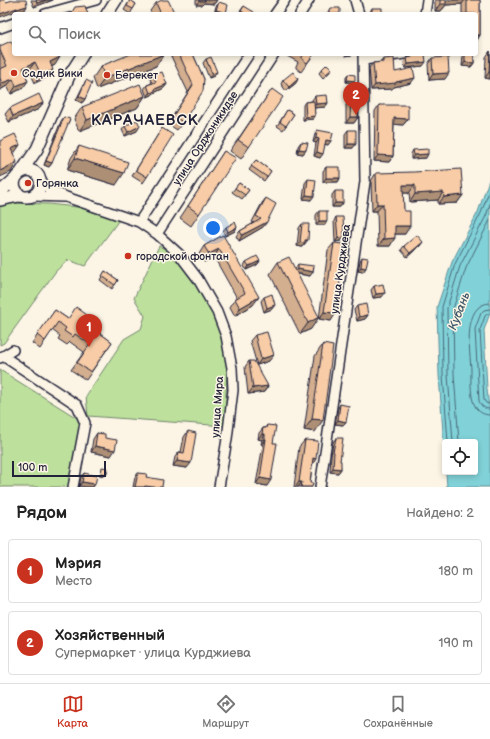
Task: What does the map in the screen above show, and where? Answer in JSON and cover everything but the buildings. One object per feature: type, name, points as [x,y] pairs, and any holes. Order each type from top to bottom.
[{"type":"main road","points":[[108,12],[116,0]]},
{"type":"main road","points":[[0,192],[18,175],[37,149],[69,76],[82,56]]},
{"type":"main road","points":[[0,200],[21,196],[33,196],[39,191],[40,179],[37,149]]},
{"type":"main road","points":[[21,196],[14,189],[14,184],[18,175],[26,170],[36,173],[40,179]]},
{"type":"street","points":[[52,12],[96,0]]},
{"type":"street","points":[[276,12],[284,0]]},
{"type":"street","points":[[301,12],[309,0]]},
{"type":"street","points":[[355,0],[358,12]]},
{"type":"street","points":[[424,12],[426,0]]},
{"type":"street","points":[[0,28],[12,24]]},
{"type":"street","name":"улица Орджоникидзе","points":[[138,222],[248,56]]},
{"type":"street","name":"улица Орджоникидзе","points":[[157,234],[273,56]]},
{"type":"street","points":[[363,57],[377,56]]},
{"type":"street","name":"улица Курджиева","points":[[320,487],[365,182],[363,57]]},
{"type":"street","name":"улица Мира","points":[[40,179],[52,191],[138,222],[157,234],[179,254],[198,279],[217,312],[226,336],[232,368],[233,390],[219,487]]},
{"type":"street","name":"улица Мира","points":[[33,196],[66,197]]},
{"type":"street","points":[[13,350],[2,357],[77,406],[85,423],[73,487]]},
{"type":"green space","points":[[15,203],[48,204],[86,208],[119,220],[85,266],[68,260],[56,271],[4,343],[0,345],[0,205]]},
{"type":"green space","points":[[159,246],[175,257],[202,290],[222,335],[227,367],[225,426],[88,416],[86,396],[124,339],[141,329],[145,316],[134,298]]},
{"type":"green space","points":[[0,370],[85,423],[73,487],[0,487]]},
{"type":"water","name":"Кубань","points":[[490,177],[490,313],[484,330],[490,416],[490,487],[447,487],[446,475],[478,475],[478,439],[443,439],[439,375],[437,307],[452,262],[478,212]]},
{"type":"place","name":"Садик Вики","points":[[14,73]]},
{"type":"place","name":"Берекет","points":[[107,75]]},
{"type":"place","name":"Хозяйственный","points":[[356,115]]},
{"type":"place","name":"Горянка","points":[[28,183]]},
{"type":"place","name":"городской фонтан","points":[[128,256]]},
{"type":"place","name":"Мэрия","points":[[89,347]]},
{"type":"district","name":"КАРАЧАЕВСК","points":[[145,120]]}]
